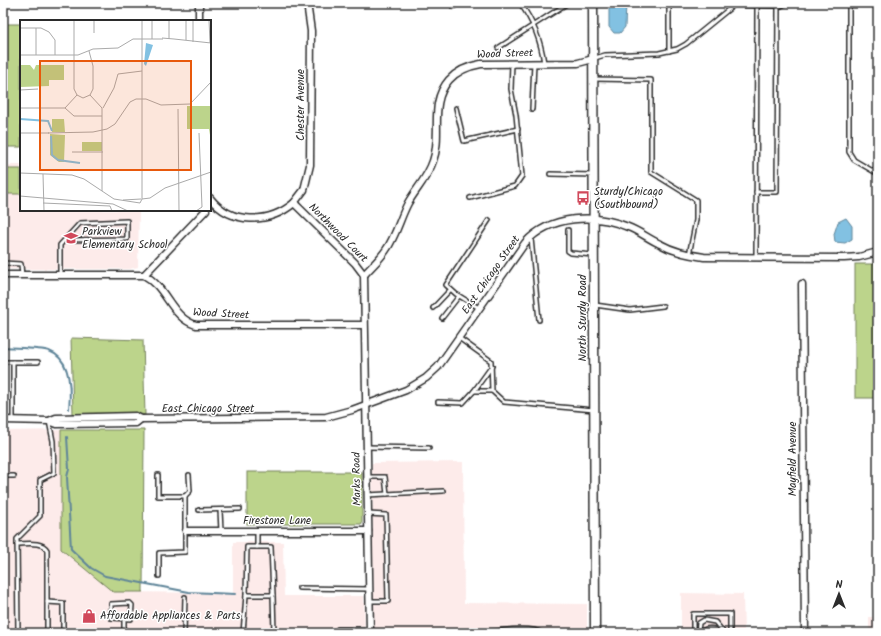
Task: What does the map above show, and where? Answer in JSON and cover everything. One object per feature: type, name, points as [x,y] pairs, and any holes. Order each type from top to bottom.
[{"type":"street","points":[[199,3],[199,20]]},
{"type":"street","name":"Chester Avenue","points":[[294,203],[304,190],[310,166],[312,32],[307,3]]},
{"type":"street","name":"North Sturdy Road","points":[[593,3],[595,633]]},
{"type":"street","name":"Wood Street","points":[[364,275],[386,250],[408,203],[425,178],[433,162],[436,144],[436,106],[439,97],[448,82],[460,71],[474,65],[512,63],[578,63],[593,59]]},
{"type":"street","name":"Northwood Court","points":[[211,202],[232,214],[253,219],[276,216],[294,203],[355,263],[364,275],[364,325]]},
{"type":"street","points":[[3,275],[144,275],[205,211]]},
{"type":"street","name":"East Chicago Street","points":[[3,420],[49,421],[56,418],[136,416],[141,419],[321,418],[338,415],[406,390],[426,378],[439,366],[530,237],[547,225],[559,222],[593,219],[629,227],[668,248],[689,255],[704,257],[844,258],[859,257],[878,252]]},
{"type":"street","name":"Wood Street","points":[[144,275],[152,279],[158,285],[180,317],[196,325],[364,325]]},
{"type":"street","name":"Mayfield Avenue","points":[[802,284],[805,633]]},
{"type":"street","name":"Marks Road","points":[[364,325],[370,631]]},
{"type":"street","name":"Firestone Lane","points":[[186,531],[368,531]]},
{"type":"lane","points":[[453,7],[460,3]]},
{"type":"lane","points":[[520,3],[529,15],[541,46],[544,63]]},
{"type":"lane","points":[[498,48],[568,3]]},
{"type":"lane","points":[[669,3],[669,51]]},
{"type":"lane","points":[[593,59],[605,55],[669,51],[686,44],[734,5],[778,6],[786,3]]},
{"type":"lane","points":[[849,3],[849,152],[854,160],[878,174]]},
{"type":"lane","points":[[756,257],[757,5]]},
{"type":"lane","points":[[756,192],[777,192],[778,6]]},
{"type":"lane","points":[[470,198],[515,186],[522,176],[518,129],[511,89],[512,63]]},
{"type":"lane","points":[[532,109],[534,63]]},
{"type":"lane","points":[[593,79],[652,80],[651,172],[696,200],[696,220],[689,255]]},
{"type":"lane","points":[[456,108],[464,141],[518,129]]},
{"type":"lane","points":[[550,174],[593,175]]},
{"type":"lane","points":[[480,308],[450,290],[446,285],[489,220]]},
{"type":"lane","points":[[60,276],[60,245],[77,226],[84,222],[127,221],[127,239],[66,240]]},
{"type":"lane","points":[[568,230],[568,251],[571,254],[594,255]]},
{"type":"lane","points":[[530,237],[539,320]]},
{"type":"lane","points":[[3,263],[21,264],[22,276]]},
{"type":"lane","points":[[433,308],[450,290]]},
{"type":"lane","points":[[442,318],[459,296]]},
{"type":"lane","points":[[594,304],[630,310],[663,306]]},
{"type":"lane","points":[[459,338],[488,358],[492,366],[492,391]]},
{"type":"lane","points":[[3,362],[38,362]]},
{"type":"lane","points":[[13,362],[13,420]]},
{"type":"lane","points":[[438,402],[463,403],[474,391],[492,366]]},
{"type":"lane","points":[[474,391],[492,391],[504,402],[594,410]]},
{"type":"lane","points":[[18,633],[17,538],[40,516],[40,480],[54,473],[53,441],[49,421]]},
{"type":"lane","points":[[366,447],[429,448]]},
{"type":"lane","points":[[158,475],[158,496],[185,496],[190,491],[189,475]]},
{"type":"lane","points":[[3,476],[14,476]]},
{"type":"lane","points":[[367,477],[385,477],[386,494]]},
{"type":"lane","points":[[368,495],[443,491]]},
{"type":"lane","points":[[159,576],[159,553],[185,552],[185,496]]},
{"type":"lane","points":[[199,510],[240,510]]},
{"type":"lane","points":[[220,510],[221,531]]},
{"type":"lane","points":[[368,514],[386,515],[388,601],[369,601]]},
{"type":"lane","points":[[258,531],[258,547]]},
{"type":"lane","points":[[17,544],[40,544],[45,546],[47,550],[47,633]]},
{"type":"lane","points":[[243,633],[246,595],[247,547],[271,547],[274,633]]},
{"type":"lane","points":[[299,588],[369,589]]},
{"type":"lane","points":[[246,595],[273,595]]},
{"type":"lane","points":[[184,633],[185,597]]},
{"type":"lane","points":[[47,602],[63,603],[63,633]]},
{"type":"lane","points":[[111,604],[132,604],[132,617],[124,619],[111,618],[111,604]]},
{"type":"lane","points":[[693,633],[693,614],[730,614],[730,633]]},
{"type":"lane","points":[[124,619],[124,633]]},
{"type":"lane","points":[[699,633],[700,623],[704,620],[711,620],[719,625],[724,633]]},
{"type":"lane","points":[[699,633],[710,628],[720,633]]},
{"type":"lane","points":[[338,629],[370,631]]},
{"type":"lane","points":[[478,633],[528,629],[537,630],[542,633]]},
{"type":"shaded area","name":"Parkview Elementary School","points":[[3,165],[20,165],[20,211],[139,211],[138,267],[130,269],[3,269]]},
{"type":"shaded area","points":[[61,430],[61,549],[113,592],[233,593],[233,542],[283,542],[284,596],[364,596],[365,633],[3,633],[3,431]]},
{"type":"shaded area","points":[[463,462],[464,603],[587,604],[587,633],[374,633],[372,463]]},
{"type":"shaded area","points":[[681,593],[743,594],[744,633],[681,633]]},
{"type":"shaded area","points":[[869,617],[878,617],[878,633],[869,633]]},
{"type":"green space","points":[[3,24],[20,24],[20,147],[3,147]]},
{"type":"green space","points":[[3,169],[20,169],[20,194],[3,194]]},
{"type":"green space","points":[[855,264],[878,264],[878,398],[855,398]]},
{"type":"green space","points":[[71,338],[143,340],[145,415],[137,413],[73,414]]},
{"type":"green space","points":[[61,430],[144,430],[143,592],[113,592],[61,549]]},
{"type":"green space","points":[[247,472],[362,472],[362,524],[247,524]]},
{"type":"water","points":[[609,3],[626,3],[625,27],[620,33],[614,33],[609,27]]},
{"type":"water","points":[[846,218],[852,226],[852,239],[845,243],[835,242],[834,234],[838,222]]},
{"type":"waterway","points":[[3,347],[45,350],[56,355],[62,361],[68,376],[70,393],[69,409]]},
{"type":"waterway","points":[[67,437],[69,469],[67,477],[71,549],[91,568],[105,576],[189,592],[235,594]]},
{"type":"place","name":"Sturdy/Chicago (Southbound)","points":[[583,198]]},
{"type":"place","name":"Parkview Elementary School","points":[[71,238]]},
{"type":"place","name":"Affordable Appliances & Parts","points":[[89,616]]}]
